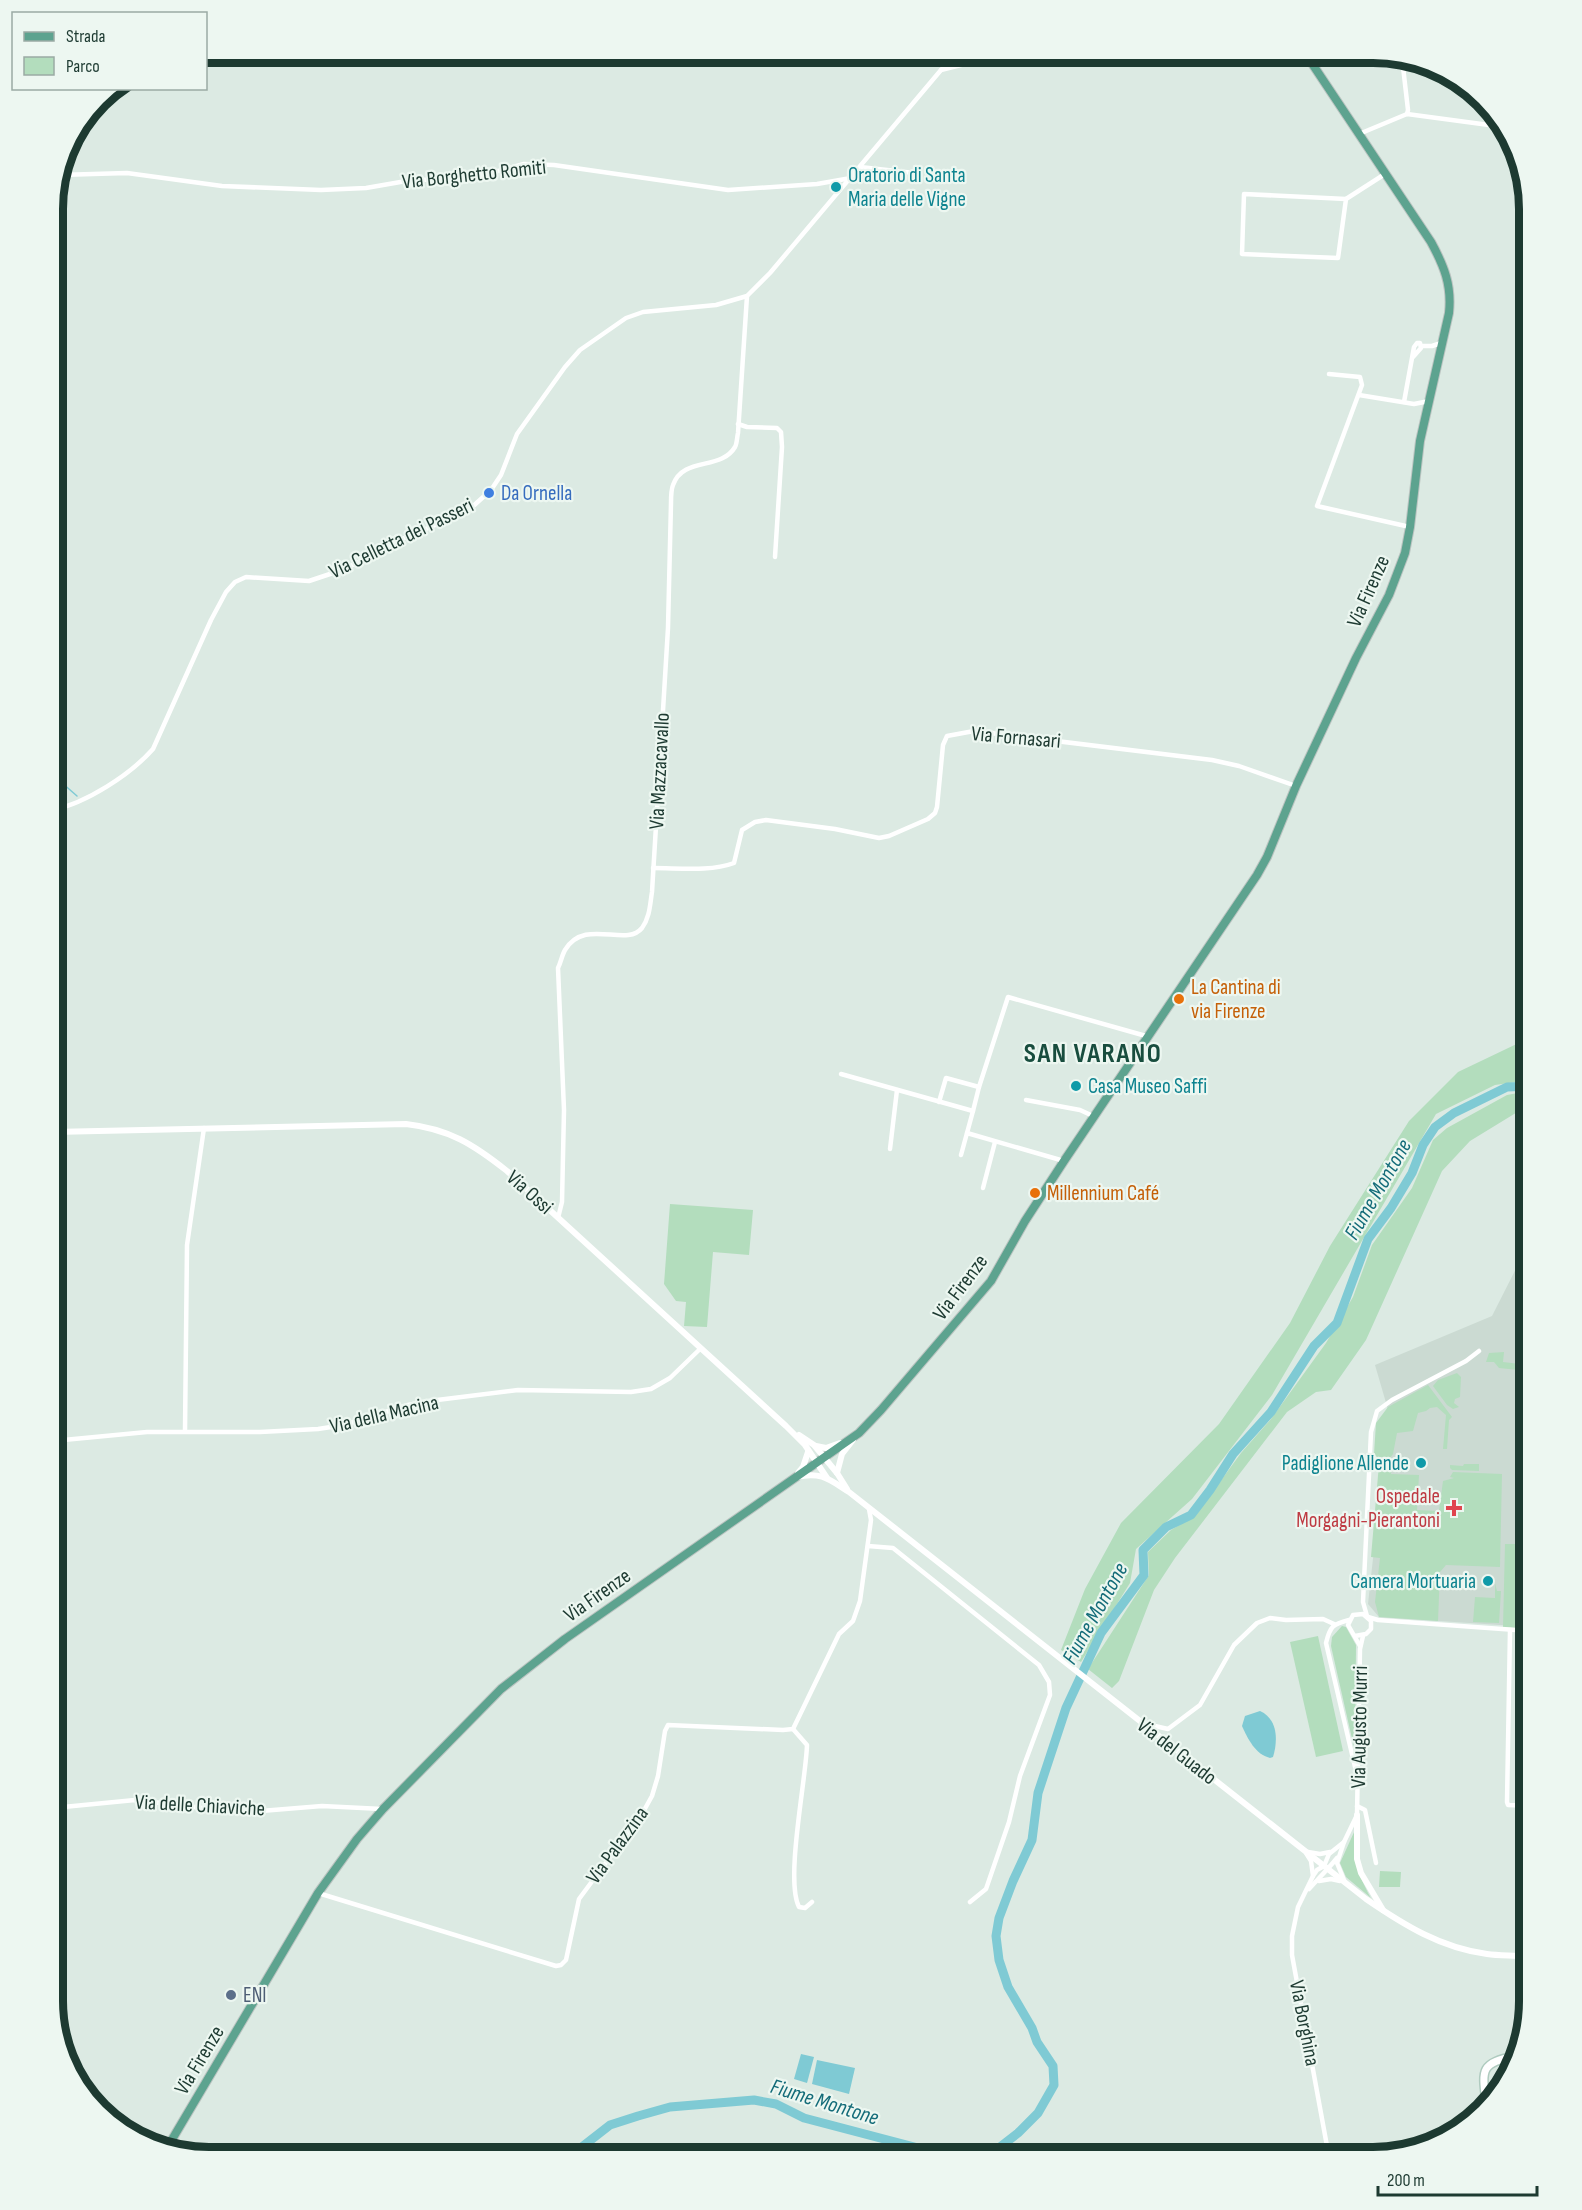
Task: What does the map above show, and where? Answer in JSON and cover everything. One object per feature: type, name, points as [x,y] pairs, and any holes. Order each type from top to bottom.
[{"type":"main road","name":"Via Firenze","points":[[171,2141],[318,1893],[357,1839],[383,1809],[501,1689],[565,1639],[825,1458],[859,1433],[882,1410],[991,1281],[1025,1221],[1064,1161],[1267,857],[1296,786],[1398,572],[1410,527],[1418,450],[1451,296],[1445,270],[1431,242],[1312,63]]},
{"type":"main road","points":[[1485,2094],[1484,2071],[1493,2061],[1508,2058]]},
{"type":"street","name":"Via Celletta dei Passeri","points":[[63,808],[86,798],[141,763],[153,749],[212,620],[226,592],[234,582],[246,577],[309,581],[342,570],[381,548],[471,508],[491,490],[501,476],[518,434],[565,367],[589,344],[626,318],[643,312],[716,305],[747,296],[770,273],[948,63]]},
{"type":"street","points":[[941,70],[969,63]]},
{"type":"street","points":[[1403,66],[1407,114]]},
{"type":"street","points":[[1359,134],[1407,114],[1489,124],[1488,119]]},
{"type":"street","name":"Via Borghetto Romiti","points":[[67,175],[127,173],[222,186],[321,190],[366,188],[412,180],[468,179],[524,164],[554,165],[728,190],[833,182],[851,178]]},
{"type":"street","points":[[860,167],[914,173]]},
{"type":"street","points":[[1346,198],[1338,258],[1242,254],[1244,194],[1346,198],[1385,174]]},
{"type":"street","name":"Via Mazzacavallo","points":[[558,1218],[562,1202],[564,1110],[558,968],[566,949],[579,936],[594,933],[630,935],[641,930],[649,915],[668,628],[671,503],[674,483],[681,472],[689,467],[723,458],[735,447],[747,296]]},
{"type":"street","points":[[1404,402],[1413,357],[1421,346],[1432,346],[1442,342]]},
{"type":"street","points":[[1329,374],[1360,377],[1362,385],[1354,401],[1317,506],[1410,527]]},
{"type":"street","points":[[1359,395],[1414,404],[1429,401]]},
{"type":"street","points":[[1414,404],[1426,414]]},
{"type":"street","points":[[738,424],[747,427],[777,428],[781,432],[775,557]]},
{"type":"street","name":"Via Fornasari","points":[[653,868],[704,868],[735,863],[742,830],[747,825],[766,820],[835,829],[879,838],[889,836],[934,813],[943,745],[947,736],[974,731],[1212,760],[1239,766],[1296,786]]},
{"type":"street","points":[[961,1155],[979,1087],[1008,997],[1146,1036]]},
{"type":"street","points":[[841,1074],[973,1111]]},
{"type":"street","points":[[939,1102],[946,1078],[979,1087]]},
{"type":"street","points":[[890,1149],[897,1090]]},
{"type":"street","points":[[1026,1100],[1080,1110],[1094,1116]]},
{"type":"street","name":"Via Ossi","points":[[63,1132],[406,1124],[441,1130],[460,1138],[482,1152],[558,1218],[786,1426],[805,1445],[816,1463]]},
{"type":"street","points":[[185,1431],[186,1256],[204,1128]]},
{"type":"street","points":[[967,1134],[1064,1161]]},
{"type":"street","points":[[983,1188],[995,1142]]},
{"type":"street","name":"Via della Macina","points":[[63,1440],[147,1432],[260,1432],[318,1429],[345,1425],[408,1405],[518,1390],[631,1392],[651,1389],[670,1378],[700,1349]]},
{"type":"street","points":[[1355,1636],[1363,1636],[1369,1632],[1364,1606],[1371,1431],[1377,1411],[1392,1400],[1466,1361],[1479,1351]]},
{"type":"street","name":"Via Ossi","points":[[786,1426],[813,1445],[825,1458]]},
{"type":"street","points":[[813,1445],[826,1448],[835,1446],[859,1433]]},
{"type":"street","points":[[837,1473],[842,1454],[859,1433]]},
{"type":"street","points":[[794,1478],[803,1467],[808,1452]]},
{"type":"street","name":"Via del Guado","points":[[825,1458],[849,1492]]},
{"type":"street","name":"Via del Guado","points":[[816,1463],[827,1478],[849,1492],[1386,1913],[1426,1937],[1450,1946],[1490,1955],[1519,1956]]},
{"type":"street","points":[[794,1478],[809,1474],[827,1478]]},
{"type":"street","points":[[812,1902],[805,1908],[799,1907],[795,1894],[796,1848],[807,1745],[793,1729],[839,1634],[853,1621],[860,1601],[871,1520],[869,1509]]},
{"type":"street","points":[[868,1546],[893,1548],[1039,1665],[1050,1682],[1050,1695],[1020,1776],[1009,1822],[986,1889],[970,1902]]},
{"type":"street","points":[[1361,1613],[1364,1606]]},
{"type":"street","points":[[1360,1649],[1355,1636],[1350,1631],[1349,1622],[1353,1615],[1361,1613],[1368,1618],[1378,1620],[1519,1631]]},
{"type":"street","points":[[1141,1722],[1168,1729],[1200,1705],[1234,1645],[1262,1620],[1270,1618],[1323,1619],[1337,1623],[1349,1622]]},
{"type":"street","points":[[1337,1623],[1328,1633],[1326,1643],[1357,1772]]},
{"type":"street","points":[[1510,1630],[1506,1802],[1510,1805],[1519,1805]]},
{"type":"street","points":[[1360,1649],[1363,1636]]},
{"type":"street","name":"Via Augusto Murri","points":[[1325,1867],[1338,1856],[1357,1815],[1360,1649]]},
{"type":"street","name":"Via Palazzina","points":[[318,1893],[556,1966],[561,1965],[566,1960],[579,1899],[642,1815],[652,1796],[668,1725],[793,1729]]},
{"type":"street","name":"Via delle Chiaviche","points":[[63,1807],[135,1800],[211,1809],[251,1810],[322,1806],[383,1809]]},
{"type":"street","name":"Via Augusto Murri","points":[[1357,1806],[1365,1810],[1376,1863]]},
{"type":"street","points":[[1357,1815],[1357,1859],[1361,1873],[1386,1913]]},
{"type":"street","name":"Via Augusto Murri","points":[[1325,1867],[1325,1859],[1344,1842]]},
{"type":"street","points":[[1306,1852],[1320,1854],[1333,1851]]},
{"type":"street","points":[[1306,1852],[1311,1861],[1313,1876]]},
{"type":"street","points":[[1338,1856],[1338,1870],[1346,1883]]},
{"type":"street","name":"Via Borghina","points":[[1307,1890],[1324,1874],[1325,1867],[1317,1870],[1298,1907],[1292,1936],[1292,1955],[1327,2147]]},
{"type":"street","points":[[1317,1881],[1331,1879],[1346,1883]]},
{"type":"shaded area","name":"Ospedale Morgagni-Pierantoni","points":[[1519,1263],[1519,1626],[1379,1617],[1368,1604],[1389,1413],[1375,1365],[1492,1316]]},
{"type":"green space","points":[[1519,1043],[1519,1081],[1495,1085],[1436,1114],[1272,1395],[1192,1499],[1136,1549],[1130,1583],[1081,1662],[1061,1650],[1085,1589],[1121,1523],[1219,1424],[1290,1323],[1330,1246],[1409,1121],[1458,1072]]},
{"type":"green space","points":[[1519,1093],[1519,1111],[1470,1141],[1442,1171],[1366,1340],[1331,1390],[1316,1392],[1287,1412],[1175,1558],[1154,1590],[1119,1681],[1112,1688],[1088,1669],[1149,1575],[1148,1552],[1171,1530],[1195,1516],[1241,1453],[1271,1419],[1326,1343],[1353,1297],[1372,1245],[1412,1188],[1433,1140],[1447,1128],[1507,1095]]},
{"type":"green space","points":[[670,1204],[753,1210],[749,1255],[713,1252],[707,1327],[684,1326],[686,1302],[676,1301],[664,1284]]},
{"type":"green space","points":[[1504,1352],[1503,1362],[1519,1364],[1519,1370],[1499,1368],[1494,1362],[1486,1362],[1489,1353]]},
{"type":"green space","points":[[1457,1373],[1461,1377],[1460,1397],[1455,1399],[1454,1403],[1459,1407],[1453,1409],[1447,1405],[1433,1386],[1438,1380]]},
{"type":"green space","points":[[1428,1385],[1452,1417],[1449,1420],[1447,1449],[1443,1449],[1446,1415],[1437,1407],[1418,1413],[1413,1431],[1397,1433],[1393,1454],[1390,1458],[1377,1457],[1374,1454],[1376,1423],[1388,1407]]},
{"type":"green space","points":[[1379,1464],[1392,1464],[1391,1474],[1419,1475],[1417,1510],[1439,1511],[1443,1481],[1454,1478],[1450,1477],[1453,1472],[1502,1474],[1500,1567],[1446,1565],[1440,1572],[1438,1621],[1379,1617],[1375,1602],[1380,1558],[1371,1557]]},
{"type":"green space","points":[[1464,1464],[1479,1464],[1479,1471],[1450,1468],[1450,1465],[1463,1466]]},
{"type":"green space","points":[[1519,1541],[1519,1628],[1503,1627],[1505,1544],[1518,1544]]},
{"type":"green space","points":[[1495,1583],[1497,1591],[1501,1591],[1499,1623],[1473,1622],[1475,1597],[1495,1598]]},
{"type":"green space","points":[[1342,1626],[1346,1627],[1356,1645],[1355,1752],[1331,1646],[1332,1637]]},
{"type":"green space","points":[[1318,1636],[1343,1751],[1316,1757],[1290,1642]]},
{"type":"green space","points":[[1355,1830],[1357,1866],[1371,1898],[1346,1877],[1340,1863]]},
{"type":"green space","points":[[1380,1871],[1401,1872],[1400,1887],[1379,1887]]},
{"type":"water","points":[[1260,1711],[1270,1719],[1275,1731],[1275,1751],[1273,1757],[1270,1758],[1256,1750],[1242,1726],[1245,1716]]},
{"type":"water","points":[[801,2054],[814,2057],[807,2083],[794,2079]]},
{"type":"water","points":[[817,2060],[855,2068],[849,2094],[812,2084]]},
{"type":"waterway","points":[[63,784],[77,796]]},
{"type":"waterway","name":"Fiume Montone","points":[[1000,2147],[1038,2113],[1054,2085],[1053,2066],[1037,2042],[1032,2028],[1008,1987],[999,1960],[996,1936],[999,1918],[1032,1840],[1038,1793],[1066,1708],[1101,1633],[1144,1575],[1143,1550],[1166,1527],[1191,1515],[1233,1454],[1271,1412],[1314,1346],[1337,1323],[1368,1239],[1391,1208],[1412,1173],[1423,1145],[1435,1127],[1454,1113],[1507,1087],[1519,1086]]},
{"type":"waterway","name":"Fiume Montone","points":[[582,2147],[610,2125],[670,2107],[754,2100],[776,2104],[804,2118],[914,2147]]},
{"type":"place","name":"Oratorio di Santa Maria delle Vigne","points":[[836,187]]},
{"type":"place","name":"Da Ornella","points":[[489,493]]},
{"type":"place","name":"La Cantina di via Firenze","points":[[1179,999]]},
{"type":"place","name":"Casa Museo Saffi","points":[[1076,1086]]},
{"type":"place","name":"Millennium Café","points":[[1035,1193]]},
{"type":"place","name":"Padiglione Allende","points":[[1421,1463]]},
{"type":"place","name":"Ospedale Morgagni-Pierantoni","points":[[1454,1508]]},
{"type":"place","name":"Camera Mortuaria","points":[[1488,1581]]},
{"type":"place","name":"ENI","points":[[231,1995]]},
{"type":"district","name":"SAN VARANO","points":[[1093,1053]]}]
